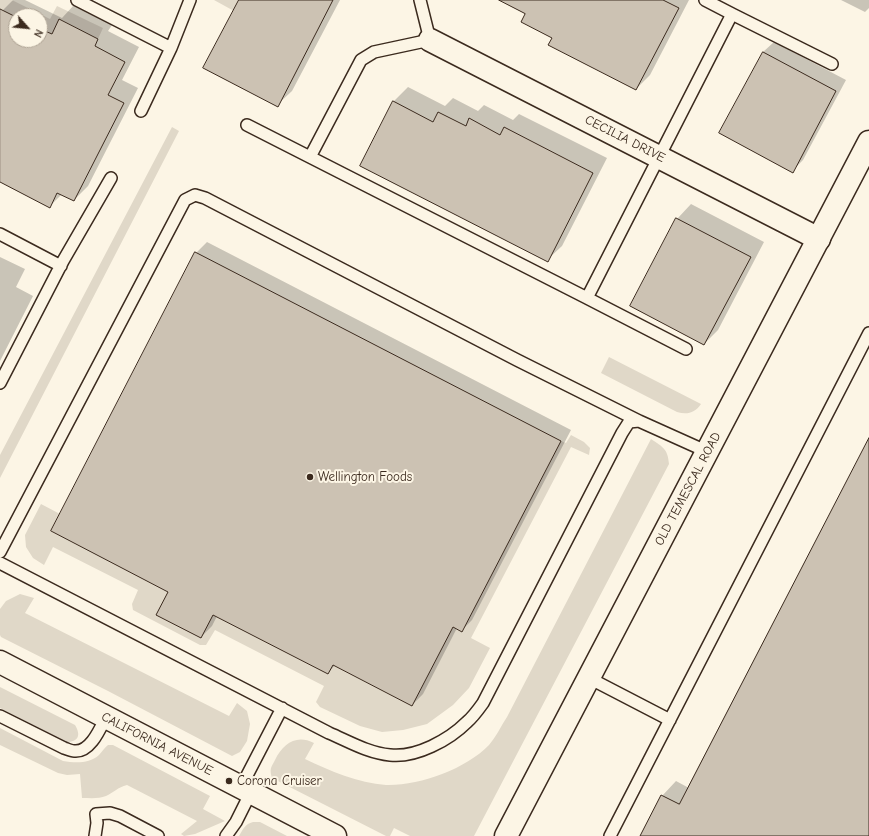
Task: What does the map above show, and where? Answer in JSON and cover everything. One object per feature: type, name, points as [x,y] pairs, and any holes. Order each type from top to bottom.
[{"type":"street","name":"CECILIA DRIVE","points":[[430,40],[819,239]]},
{"type":"street","name":"OLD TEMESCAL ROAD","points":[[506,836],[869,142]]},
{"type":"street","name":"CALIFORNIA AVENUE","points":[[0,662],[335,836]]},
{"type":"lane","points":[[77,0],[171,48]]},
{"type":"lane","points":[[141,111],[171,48],[190,0]]},
{"type":"lane","points":[[310,157],[361,60],[374,52],[430,40],[420,0]]},
{"type":"lane","points":[[705,0],[832,64]]},
{"type":"lane","points":[[587,298],[732,14]]},
{"type":"lane","points":[[247,124],[686,349]]},
{"type":"lane","points":[[0,383],[60,266],[110,178]]},
{"type":"lane","points":[[0,552],[186,200],[195,196],[205,198],[517,360],[638,420],[708,452]]},
{"type":"lane","points":[[0,234],[60,266]]},
{"type":"lane","points":[[610,836],[869,333]]},
{"type":"lane","points":[[0,563],[329,733],[368,750],[390,755],[414,753],[439,743],[458,731],[483,703],[622,433],[629,422],[638,420]]},
{"type":"lane","points":[[589,678],[670,720]]},
{"type":"lane","points":[[226,836],[236,822],[246,790],[282,708]]},
{"type":"lane","points":[[0,716],[64,748],[74,751],[81,750],[87,746],[96,736],[106,717]]},
{"type":"lane","points":[[95,836],[97,823],[96,814],[110,813],[120,816],[158,836]]},
{"type":"shaded area","points":[[0,0],[12,0],[28,8],[8,8],[8,13],[2,10],[0,13]]},
{"type":"shaded area","points":[[214,0],[239,0],[234,11]]},
{"type":"shaded area","points":[[57,6],[103,28],[98,39],[60,19],[52,34],[48,32],[48,18],[50,19]]},
{"type":"shaded area","points":[[172,127],[179,131],[0,478],[0,455]]},
{"type":"shaded area","points":[[609,357],[701,404],[690,412],[677,412],[601,373]]},
{"type":"shaded area","points":[[571,435],[584,442],[590,448],[589,455],[571,447],[471,638],[490,648],[469,688],[453,705],[427,724],[403,730],[382,732],[360,726],[320,707],[316,702],[324,686],[215,630],[206,645],[200,645],[133,610],[132,604],[138,590],[53,547],[44,565],[33,558],[26,547],[25,535],[41,504],[60,514],[51,531],[328,674],[333,665],[412,706],[453,627],[462,632],[561,441],[566,443]]},
{"type":"shaded area","points":[[651,439],[664,449],[669,464],[474,836],[410,836],[394,828],[390,836],[386,836],[272,778],[271,768],[278,754],[286,745],[296,740],[307,740],[314,743],[305,759],[334,772],[355,779],[386,785],[413,783],[427,779],[468,762],[479,754],[489,745],[507,717]]},
{"type":"shaded area","points":[[20,594],[34,598],[25,613],[229,716],[237,703],[247,711],[250,724],[247,741],[240,752],[232,756],[1,637],[0,609],[6,601]]},
{"type":"shaded area","points":[[0,687],[75,725],[78,732],[78,737],[74,741],[66,742],[0,708]]},
{"type":"shaded area","points":[[0,728],[63,761],[77,762],[91,760],[99,755],[105,747],[108,745],[113,745],[210,796],[203,809],[225,821],[195,834],[184,836],[181,834],[197,821],[127,785],[103,797],[82,798],[80,774],[67,775],[58,773],[0,745]]},
{"type":"shaded area","points":[[253,822],[260,822],[287,836],[239,836],[246,825]]},
{"type":"building","points":[[239,0],[333,0],[278,107],[203,68]]},
{"type":"building","points":[[499,0],[663,0],[679,8],[636,90],[548,45],[552,38],[521,22],[525,14]]},
{"type":"building","points":[[0,9],[8,13],[8,48],[48,48],[48,32],[52,34],[59,19],[98,39],[95,46],[125,62],[108,95],[124,103],[74,201],[57,193],[50,208],[0,182]]},
{"type":"building","points":[[763,52],[836,91],[793,173],[719,133]]},
{"type":"building","points":[[393,101],[433,122],[438,112],[466,126],[469,118],[500,135],[504,127],[593,173],[548,262],[360,166]]},
{"type":"building","points":[[676,218],[751,257],[704,345],[630,306]]},
{"type":"building","name":"Wellington Foods","points":[[195,252],[561,441],[462,632],[453,627],[412,706],[333,665],[328,674],[213,615],[201,638],[156,615],[168,592],[51,531]]},
{"type":"building","points":[[869,438],[869,836],[640,836],[661,795],[679,804]]},
{"type":"place","name":"Wellington Foods","points":[[310,477]]},
{"type":"place","name":"Corona Cruiser","points":[[229,781]]}]
